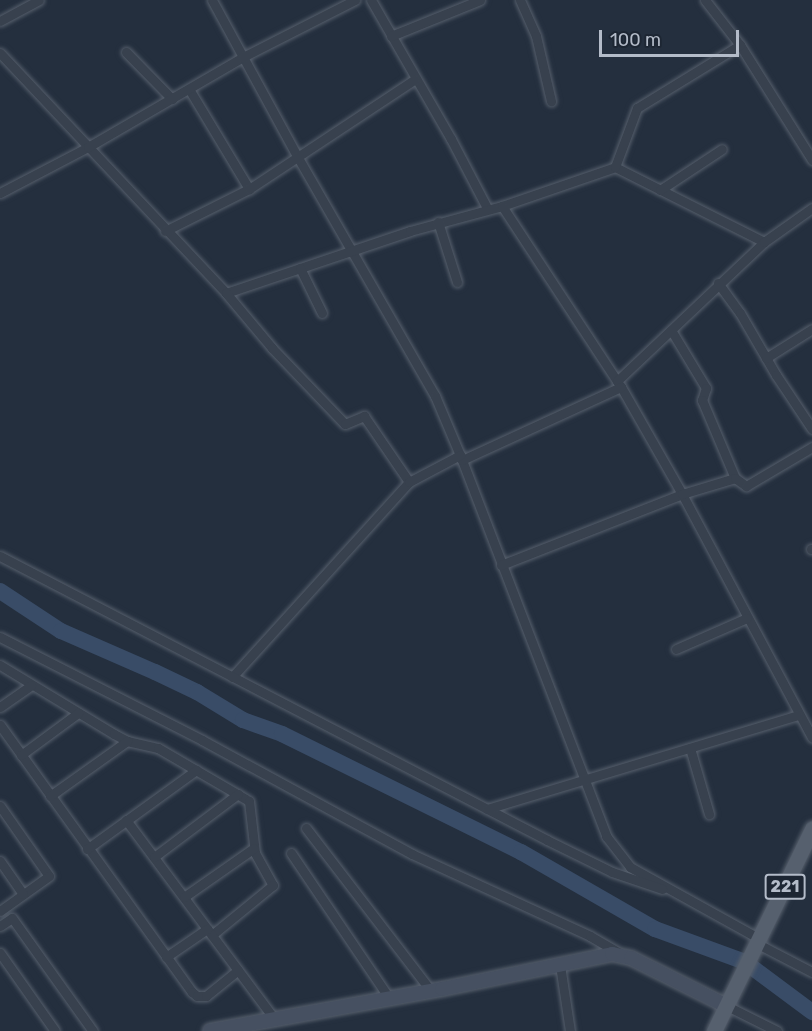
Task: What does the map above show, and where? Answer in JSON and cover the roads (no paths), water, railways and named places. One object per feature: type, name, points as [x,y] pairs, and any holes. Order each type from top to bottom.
[{"type":"main road","name":"221","points":[[714,1031],[812,829]]},
{"type":"street","points":[[0,21],[39,0]]},
{"type":"street","points":[[212,0],[297,156],[409,347],[435,396],[461,457],[606,836],[630,867],[812,972]]},
{"type":"street","points":[[0,193],[88,147],[243,57],[355,0]]},
{"type":"street","points":[[371,0],[451,139],[487,208]]},
{"type":"street","points":[[391,36],[480,0]]},
{"type":"street","points":[[520,0],[536,36],[551,101]]},
{"type":"street","points":[[705,0],[740,45],[812,160]]},
{"type":"street","points":[[615,167],[637,108],[740,45]]},
{"type":"street","points":[[126,52],[172,99]]},
{"type":"street","points":[[0,53],[165,231],[226,293],[272,348],[345,424],[364,416],[409,482]]},
{"type":"street","points":[[165,231],[249,189],[415,79]]},
{"type":"street","points":[[189,89],[249,189]]},
{"type":"street","points":[[660,190],[722,148]]},
{"type":"street","points":[[226,293],[438,222],[502,206],[615,167],[764,242]]},
{"type":"street","points":[[502,206],[619,384],[682,494],[798,715],[812,737]]},
{"type":"street","points":[[232,677],[409,482],[619,384],[671,330],[764,242],[812,208]]},
{"type":"street","points":[[438,222],[457,282]]},
{"type":"street","points":[[300,268],[322,313]]},
{"type":"street","points":[[718,284],[740,313],[812,429]]},
{"type":"street","points":[[766,358],[812,329]]},
{"type":"street","points":[[671,330],[706,388],[702,400],[735,478],[746,486],[812,447]]},
{"type":"street","points":[[501,565],[682,494],[735,478]]},
{"type":"street","points":[[0,556],[612,872],[673,892]]},
{"type":"street","points":[[676,649],[747,618]]},
{"type":"street","points":[[0,637],[202,740],[412,854],[590,936],[621,954],[728,1004],[777,1031]]},
{"type":"street","points":[[0,665],[128,741],[158,748],[249,801],[255,853],[273,881],[273,887],[210,932],[166,957]]},
{"type":"street","points":[[0,707],[32,685]]},
{"type":"street","points":[[21,755],[78,713]]},
{"type":"street","points":[[487,809],[585,777],[798,715]]},
{"type":"street","points":[[0,725],[87,849],[197,996],[206,996],[238,970]]},
{"type":"street","points":[[50,796],[128,741]]},
{"type":"street","points":[[690,748],[709,814]]},
{"type":"street","points":[[87,849],[196,770]]},
{"type":"street","points":[[154,857],[238,794]]},
{"type":"street","points":[[0,806],[49,876],[23,894],[1,918]]},
{"type":"street","points":[[126,820],[273,1017]]},
{"type":"street","points":[[306,828],[431,991]]},
{"type":"street","points":[[184,897],[254,848]]},
{"type":"street","points":[[291,852],[389,998]]},
{"type":"street","points":[[0,861],[23,894]]},
{"type":"street","points":[[1,918],[12,918],[93,1031]]},
{"type":"street","points":[[0,953],[55,1031]]},
{"type":"street","points":[[210,1031],[273,1017],[431,991],[621,954]]},
{"type":"street","points":[[560,965],[570,1031]]},
{"type":"waterway","points":[[0,591],[61,631],[197,692],[243,720],[282,734],[521,852],[655,929],[745,962],[812,1012]]}]
